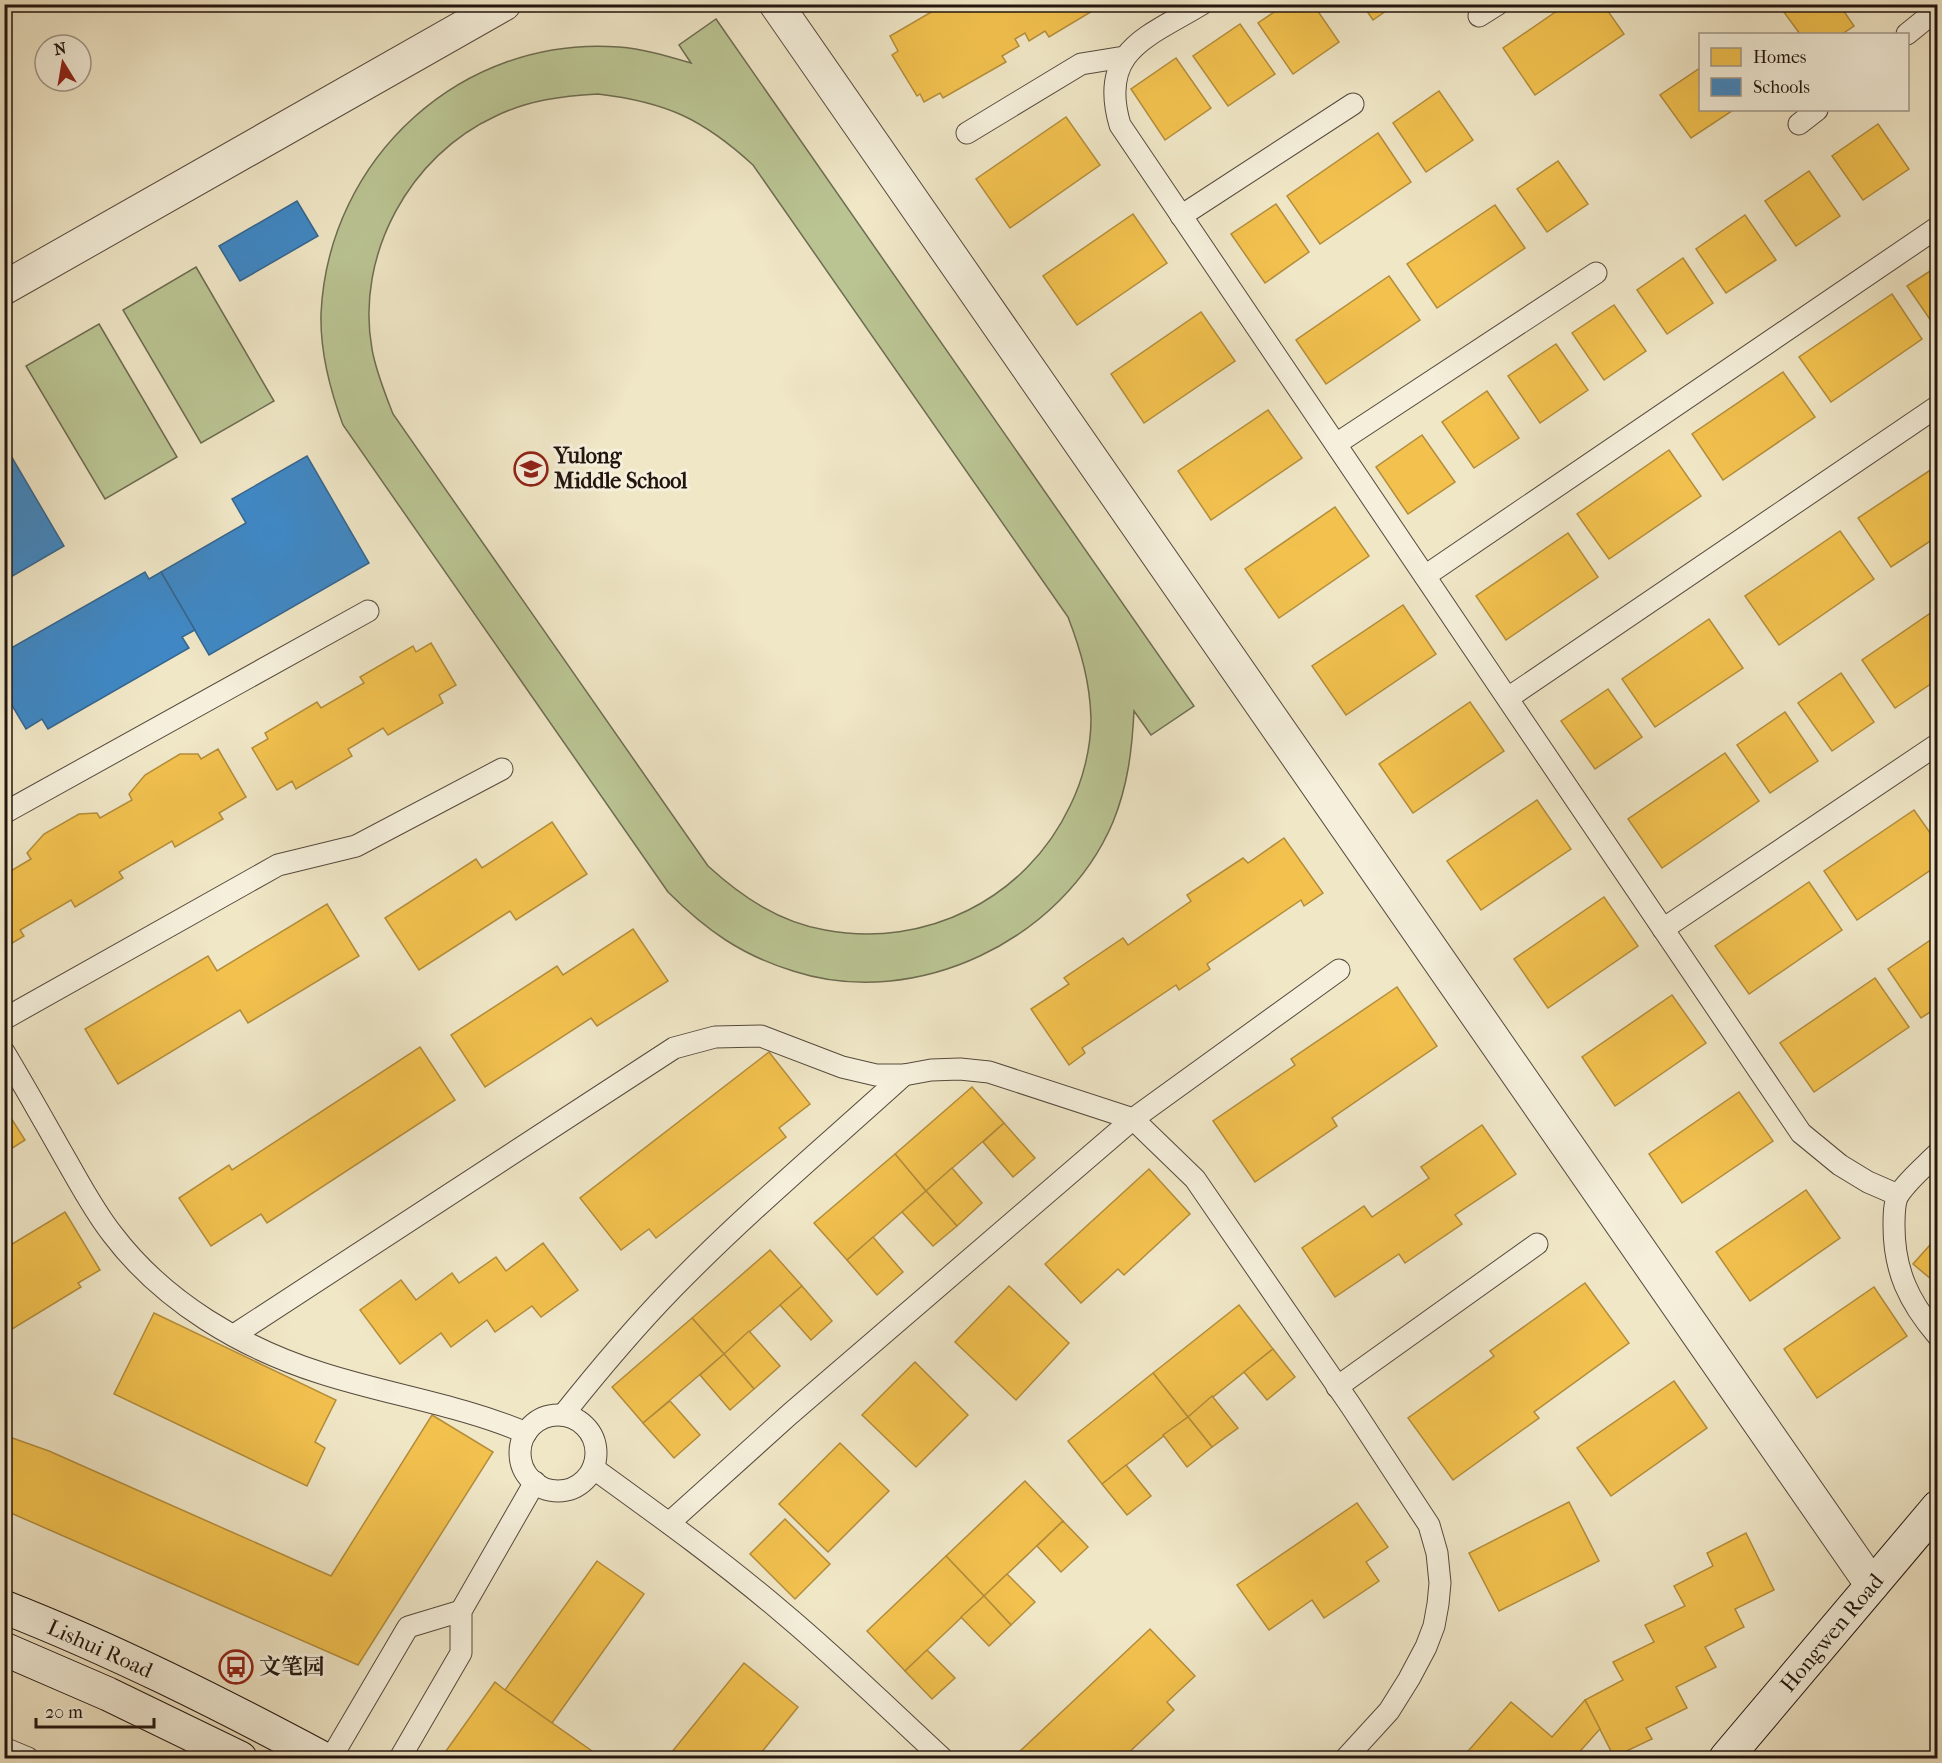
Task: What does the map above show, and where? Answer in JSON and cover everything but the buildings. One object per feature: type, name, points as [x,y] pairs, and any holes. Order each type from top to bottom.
[{"type":"street","points":[[4,288],[504,4]]},
{"type":"street","points":[[776,4],[1872,1585]]},
{"type":"street","name":"Hongwen Road","points":[[1726,1758],[1938,1507]]},
{"type":"street","name":"Lishui Road","points":[[4,1607],[153,1672],[322,1758]]},
{"type":"street","name":"Lishui Road","points":[[4,1649],[108,1694],[240,1758]]},
{"type":"lane","points":[[1202,4],[1134,45],[1124,57],[1117,71],[1114,86],[1114,106],[1119,125],[1801,1133],[1840,1165],[1868,1182],[1898,1195]]},
{"type":"lane","points":[[1479,16],[1498,4]]},
{"type":"lane","points":[[1908,33],[1938,9]]},
{"type":"lane","points":[[967,133],[1081,64],[1124,57]]},
{"type":"lane","points":[[1181,216],[1353,104]]},
{"type":"lane","points":[[1799,124],[1816,111]]},
{"type":"lane","points":[[1425,576],[1938,227]]},
{"type":"lane","points":[[1336,444],[1596,273]]},
{"type":"lane","points":[[1508,698],[1938,406]]},
{"type":"lane","points":[[4,813],[368,611]]},
{"type":"lane","points":[[1663,929],[1935,746]]},
{"type":"lane","points":[[4,1019],[278,865],[356,846],[502,769]]},
{"type":"lane","points":[[669,1523],[790,1414],[1133,1119],[1339,970]]},
{"type":"lane","points":[[234,1335],[674,1048],[715,1037],[761,1036],[842,1067],[876,1075],[904,1075],[931,1070],[960,1069],[989,1072],[1133,1119],[1195,1179],[1429,1525],[1437,1553],[1440,1583],[1434,1626],[1426,1647],[1389,1711],[1346,1758]]},
{"type":"lane","points":[[4,1052],[94,1208],[113,1235],[158,1284],[191,1310],[271,1354],[318,1372],[366,1387],[496,1420],[526,1433]]},
{"type":"lane","points":[[563,1415],[616,1350],[673,1288],[720,1242],[904,1075]]},
{"type":"lane","points":[[1938,1153],[1898,1195],[1894,1217],[1896,1259],[1910,1299],[1921,1317],[1938,1336]]},
{"type":"lane","points":[[1337,1387],[1536,1244]]},
{"type":"lane","points":[[563,1415],[576,1419],[587,1427],[594,1439],[597,1453],[593,1468],[584,1481],[571,1489],[556,1491],[540,1486],[528,1477],[521,1463],[520,1447],[526,1433],[536,1422],[549,1416],[563,1415]]},
{"type":"lane","points":[[593,1468],[669,1523],[772,1604],[942,1758]]},
{"type":"lane","points":[[400,1758],[461,1653],[461,1611],[535,1482]]},
{"type":"lane","points":[[331,1758],[408,1627],[461,1611]]},
{"type":"lane","points":[[4,1748],[28,1758]]},
{"type":"green space","points":[[716,19],[1194,706],[1151,735],[1134,711],[1130,754],[1122,795],[1113,822],[1090,864],[1059,901],[1022,932],[980,956],[935,973],[888,981],[840,981],[793,971],[774,965],[725,940],[696,918],[668,892],[343,425],[330,385],[321,328],[329,257],[348,205],[377,158],[414,118],[458,85],[507,62],[561,49],[619,47],[664,55],[691,63],[679,45]],"holes":[[[598,94],[622,97],[664,108],[700,124],[753,165],[1068,617],[1084,667],[1091,719],[1088,752],[1075,796],[1051,839],[1027,867],[1000,891],[969,910],[935,924],[899,932],[862,934],[808,926],[762,907],[708,866],[393,414],[372,349],[369,314],[372,278],[381,244],[395,212],[414,182],[438,156],[465,133],[508,111],[533,103],[572,96]]]},
{"type":"green space","points":[[196,267],[274,401],[201,443],[123,310]]},
{"type":"green space","points":[[99,324],[177,457],[105,499],[26,366]]},
{"type":"place","name":"Yulong Middle School","points":[[531,469]]},
{"type":"place","name":"文笔园","points":[[236,1667]]}]
